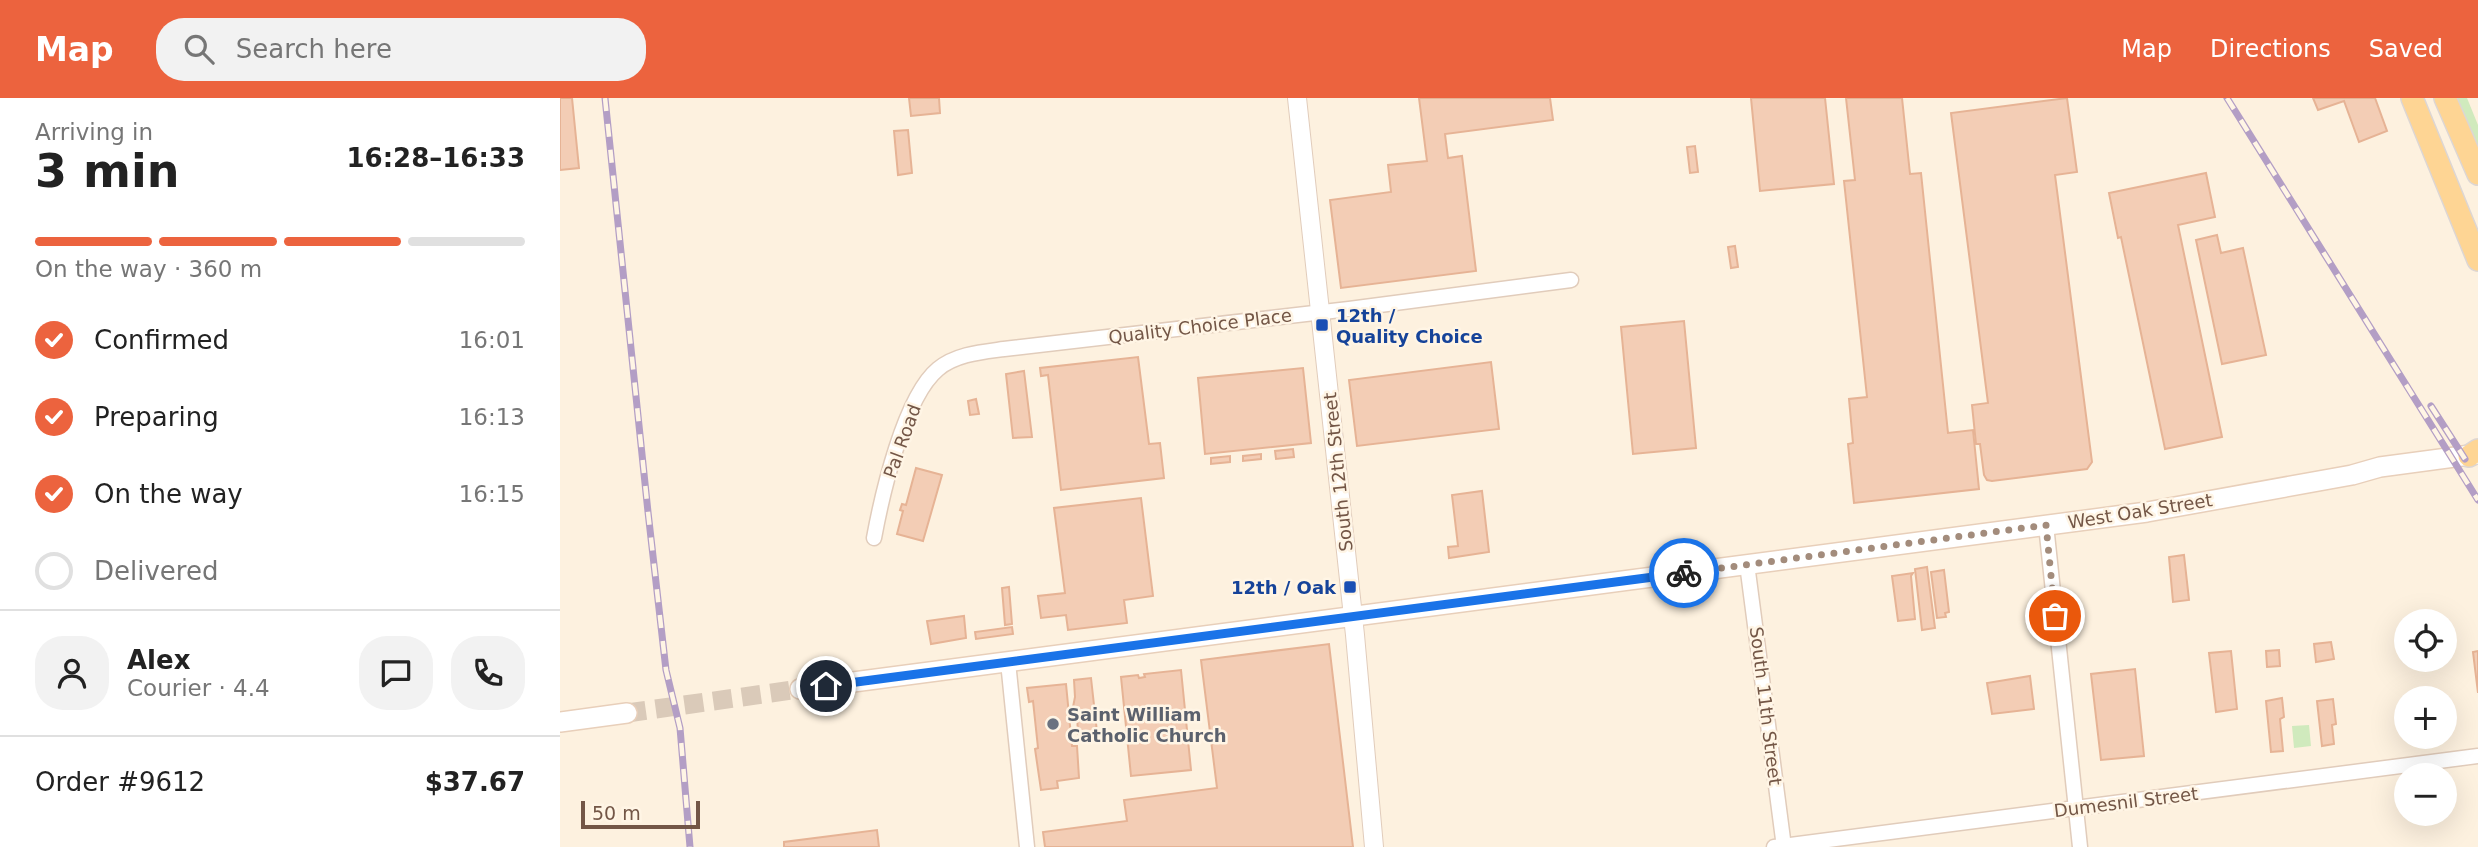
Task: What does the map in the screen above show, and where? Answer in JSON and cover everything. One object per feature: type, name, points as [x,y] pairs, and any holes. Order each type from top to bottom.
[{"type":"main road","points":[[2412,98],[2478,260]]},
{"type":"main road","points":[[2445,98],[2478,174]]},
{"type":"main road","name":"West Oak Street","points":[[800,689],[2147,512],[2352,475],[2380,467],[2475,453]]},
{"type":"main road","points":[[560,722],[627,713]]},
{"type":"street","name":"South 12th Street","points":[[1297,98],[1353,615],[1374,847]]},
{"type":"street","name":"Quality Choice Place","points":[[955,359],[995,350],[1571,280]]},
{"type":"street","name":"Pal Road","points":[[874,538],[880,507],[906,422],[924,386],[938,369],[955,359]]},
{"type":"street","points":[[2046,525],[2080,847]]},
{"type":"street","name":"South 11th Street","points":[[1747,565],[1780,847]]},
{"type":"street","points":[[1007,662],[1027,847]]},
{"type":"street","name":"Dumesnil Street","points":[[1780,847],[2478,756]]},
{"type":"green space","points":[[2454,98],[2467,98],[2478,125],[2478,154]]},
{"type":"green space","points":[[2309,725],[2311,746],[2294,748],[2292,726]]},
{"type":"building","points":[[560,98],[572,98],[579,168],[560,170]]},
{"type":"building","points":[[909,98],[939,98],[940,113],[911,116]]},
{"type":"building","points":[[1419,98],[1550,98],[1553,120],[1445,134],[1448,158],[1462,156],[1476,271],[1341,288],[1330,200],[1391,192],[1388,165],[1427,161]]},
{"type":"building","points":[[1751,98],[1825,98],[1834,184],[1760,191]]},
{"type":"building","points":[[1846,98],[1902,98],[1910,174],[1921,173],[1948,433],[1973,430],[1979,489],[1854,503],[1848,444],[1853,443],[1849,399],[1867,397],[1844,181],[1855,180]]},
{"type":"building","points":[[2067,98],[2077,172],[2055,175],[2092,462],[2087,469],[1987,480],[1980,444],[1976,444],[1972,405],[1988,403],[1951,113]]},
{"type":"building","points":[[2313,98],[2375,98],[2387,131],[2359,142],[2344,101],[2318,110]]},
{"type":"building","points":[[908,130],[912,173],[898,175],[894,131]]},
{"type":"building","points":[[1695,146],[1698,172],[1690,173],[1687,147]]},
{"type":"building","points":[[2206,173],[2215,217],[2178,225],[2222,437],[2165,449],[2121,237],[2118,238],[2109,193]]},
{"type":"building","points":[[2217,235],[2221,253],[2243,248],[2266,355],[2222,364],[2196,240]]},
{"type":"building","points":[[1735,246],[1738,267],[1731,268],[1728,247]]},
{"type":"building","points":[[1684,321],[1696,448],[1633,454],[1621,327]]},
{"type":"building","points":[[1138,357],[1149,444],[1160,443],[1164,478],[1061,490],[1048,375],[1041,376],[1040,368]]},
{"type":"building","points":[[1491,362],[1499,429],[1357,446],[1349,380]]},
{"type":"building","points":[[1303,368],[1311,443],[1205,454],[1198,378]]},
{"type":"building","points":[[1024,371],[1032,437],[1013,438],[1006,374]]},
{"type":"building","points":[[976,399],[979,414],[970,415],[968,401]]},
{"type":"building","points":[[1293,449],[1294,457],[1276,459],[1275,451]]},
{"type":"building","points":[[1261,454],[1261,459],[1243,461],[1243,456]]},
{"type":"building","points":[[1230,456],[1230,462],[1211,464],[1211,458]]},
{"type":"building","points":[[916,468],[942,475],[923,541],[897,534],[903,511],[900,510],[902,504],[906,505]]},
{"type":"building","points":[[1482,491],[1489,552],[1449,558],[1448,547],[1458,546],[1452,495]]},
{"type":"building","points":[[1141,498],[1153,596],[1124,600],[1127,623],[1068,630],[1066,615],[1041,618],[1038,596],[1065,593],[1054,508]]},
{"type":"building","points":[[2184,555],[2189,600],[2173,602],[2169,557]]},
{"type":"building","points":[[1927,567],[1935,628],[1922,630],[1915,569]]},
{"type":"building","points":[[1944,570],[1949,612],[1945,613],[1946,617],[1937,618],[1931,572]]},
{"type":"building","points":[[1913,573],[1911,576],[1915,619],[1898,621],[1892,576]]},
{"type":"building","points":[[1009,587],[1012,624],[1005,625],[1002,588]]},
{"type":"building","points":[[964,616],[966,638],[931,644],[927,621]]},
{"type":"building","points":[[1012,627],[1013,634],[976,639],[975,632]]},
{"type":"building","points":[[2331,642],[2334,659],[2316,662],[2314,644]]},
{"type":"building","points":[[1329,644],[1353,847],[1045,847],[1043,832],[1127,821],[1124,800],[1217,788],[1201,660]]},
{"type":"building","points":[[2279,650],[2280,666],[2267,667],[2266,651]]},
{"type":"building","points":[[2231,651],[2237,709],[2216,712],[2209,653]]},
{"type":"building","points":[[2478,651],[2478,693],[2473,652]]},
{"type":"building","points":[[2135,669],[2144,756],[2101,760],[2091,674]]},
{"type":"building","points":[[1181,670],[1191,770],[1131,776],[1121,677],[1138,675],[1139,678],[1145,677],[1144,674]]},
{"type":"building","points":[[2030,676],[2034,709],[1992,714],[1987,683]]},
{"type":"building","points":[[1091,678],[1097,732],[1078,734],[1077,715],[1074,715],[1074,710],[1077,710],[1073,707],[1074,680]]},
{"type":"building","name":"Saint William Catholic Church","points":[[1066,684],[1072,746],[1077,746],[1079,778],[1057,781],[1058,788],[1041,790],[1035,749],[1038,748],[1033,701],[1029,702],[1027,688]]},
{"type":"building","points":[[2282,698],[2284,717],[2280,719],[2283,751],[2271,752],[2266,701]]},
{"type":"building","points":[[2333,699],[2336,724],[2332,725],[2334,744],[2322,746],[2317,701]]},
{"type":"building","points":[[877,830],[879,847],[784,847],[784,842]]},
{"type":"tunnel","points":[[627,713],[800,689]]},
{"type":"railway","points":[[605,98],[648,512],[666,670],[680,728],[690,847]]},
{"type":"railway","points":[[2227,98],[2478,500]]},
{"type":"railway","points":[[2431,406],[2465,459]]},
{"type":"way so far","points":[[1684,573],[2046,525],[2055,616]]},
{"type":"place","name":"12th / Quality Choice","points":[[1322,325]]},
{"type":"place","name":"12th / Oak","points":[[1350,587]]},
{"type":"place","name":"Saint William Catholic Church","points":[[1053,724]]},
{"type":"route","points":[[826,686],[1684,573]]}]
